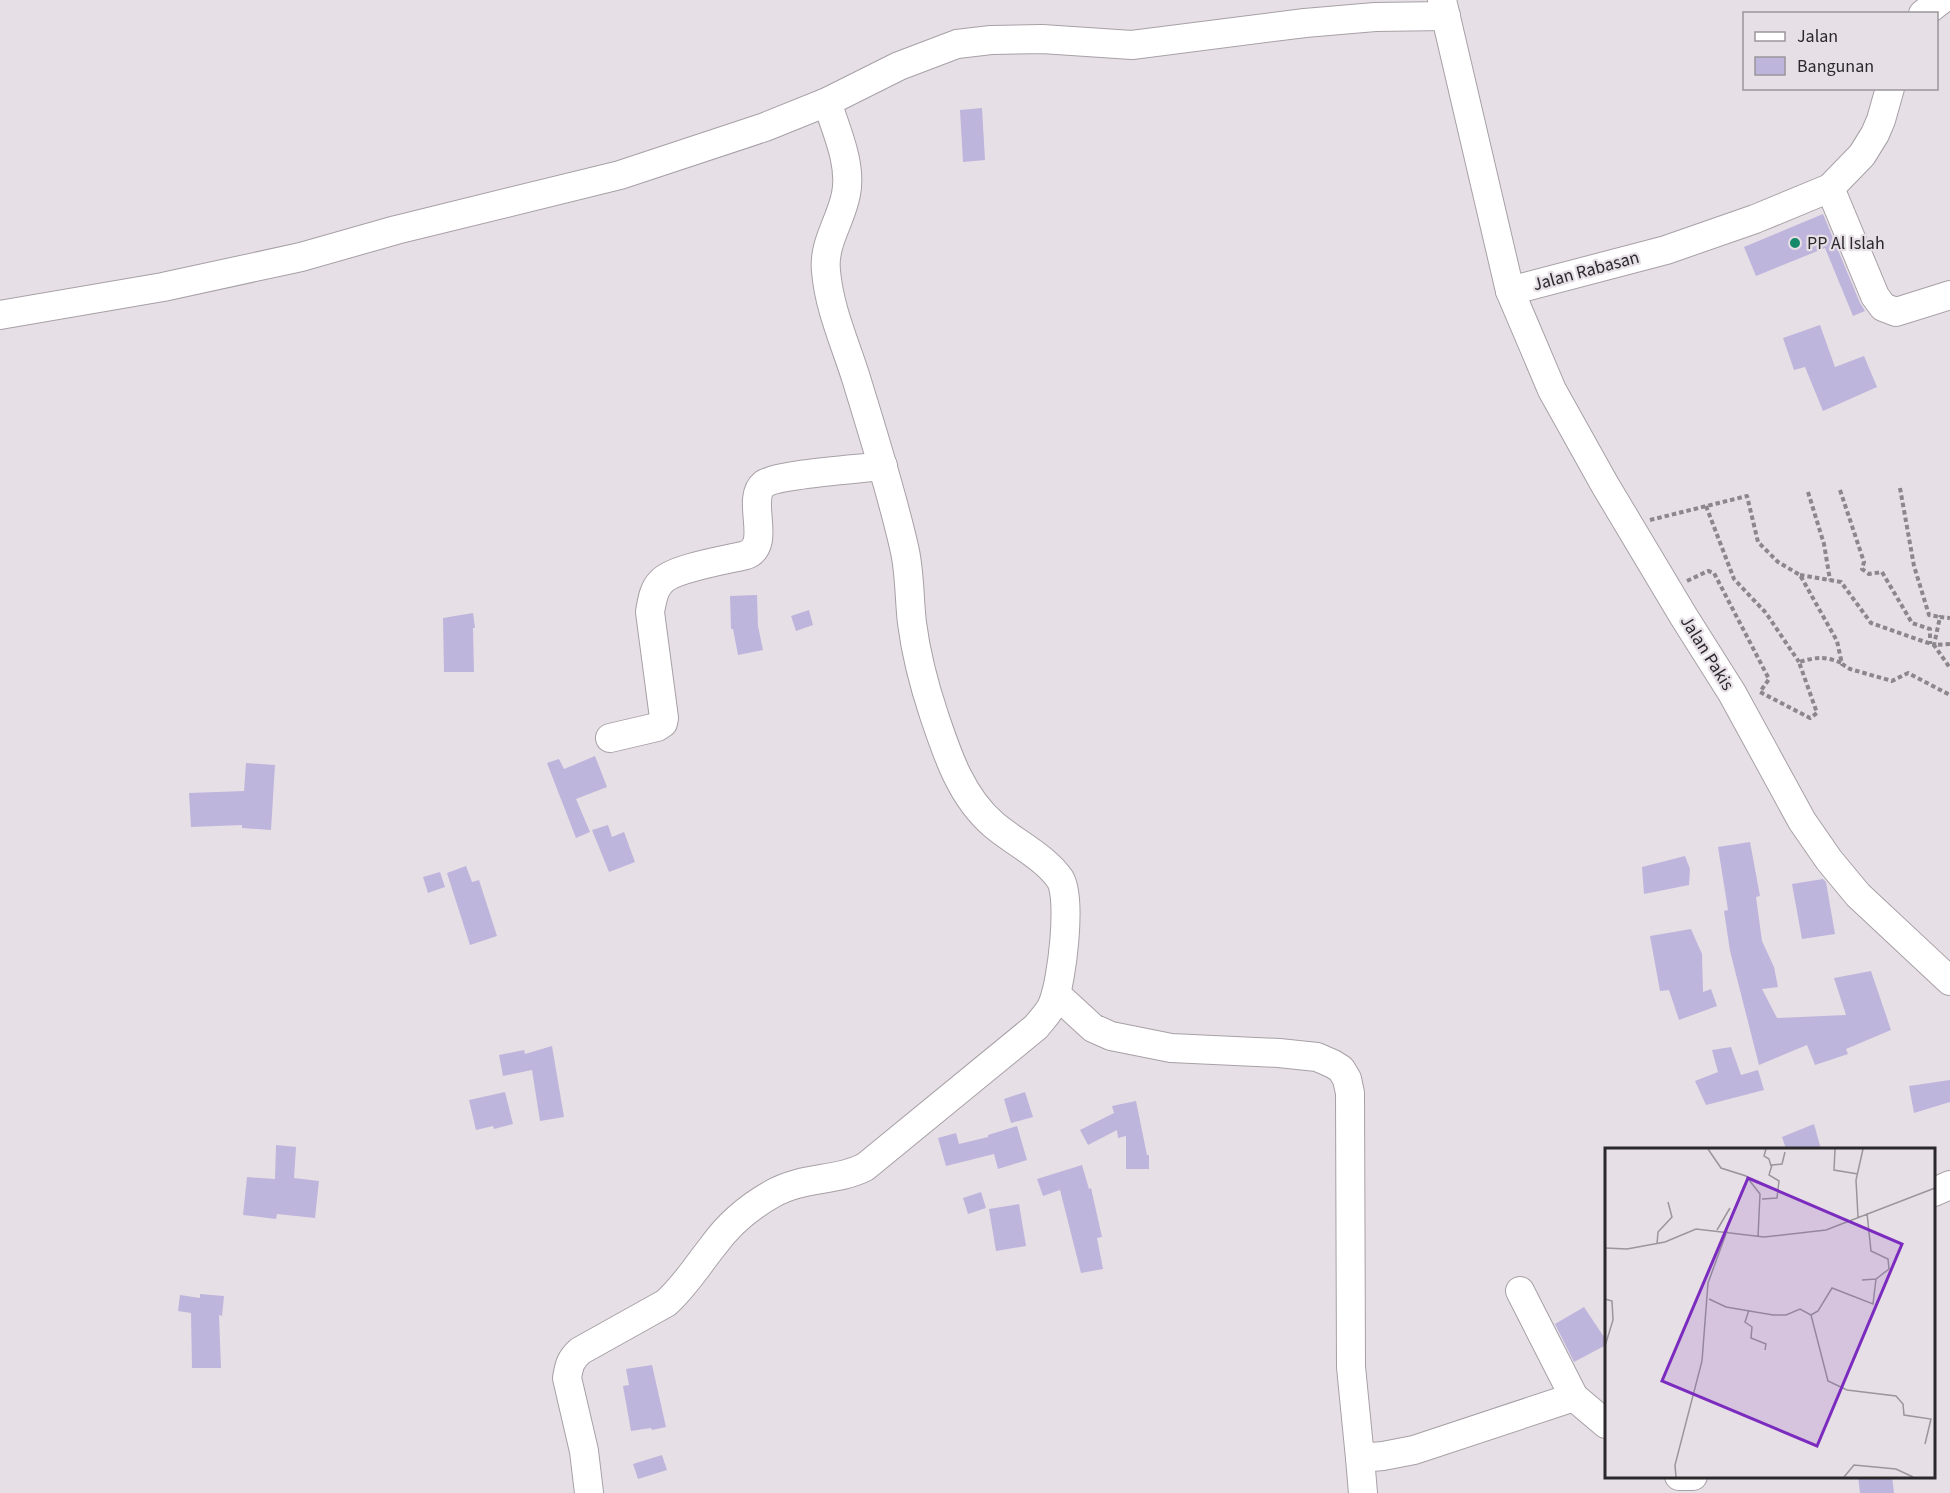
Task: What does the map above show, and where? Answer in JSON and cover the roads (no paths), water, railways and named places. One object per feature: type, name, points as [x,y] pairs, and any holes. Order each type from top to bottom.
[{"type":"street","points":[[1926,12],[1941,0]]},
{"type":"street","points":[[0,315],[163,287],[301,257],[396,230],[652,166],[765,127],[827,102],[899,66],[957,44],[991,40],[1042,39],[1132,45],[1444,8]]},
{"type":"street","name":"Jalan Rabasan","points":[[1444,8],[1510,291],[1666,250],[1755,219],[1830,188],[1862,155],[1875,134],[1889,90]]},
{"type":"street","points":[[589,1493],[584,1451],[567,1378],[568,1366],[574,1356],[671,1298],[690,1278],[714,1243],[739,1217],[767,1197],[799,1183],[846,1175],[865,1167],[1036,1027],[1048,1013],[1056,994],[1065,932],[1066,898],[1063,887],[1058,877],[1047,866],[993,824],[966,793],[947,753],[923,682],[912,625],[905,551],[883,466],[834,312],[826,273],[827,248],[843,204],[848,175],[827,102]]},
{"type":"street","points":[[1830,188],[1875,296],[1883,307],[1891,311],[1904,310],[1950,295]]},
{"type":"street","name":"Jalan Pakis","points":[[1510,291],[1552,390],[1629,525],[1732,693],[1802,821],[1828,860],[1858,895],[1950,981]]},
{"type":"street","points":[[610,738],[657,727],[663,723],[650,612],[652,598],[660,583],[675,572],[746,555],[754,550],[758,539],[758,492],[765,483],[789,476],[883,466]]},
{"type":"street","points":[[1056,994],[1093,1028],[1110,1036],[1171,1048],[1279,1053],[1317,1058],[1333,1064],[1344,1072],[1350,1093],[1351,1367],[1363,1493]]},
{"type":"street","points":[[1935,1192],[1950,1185]]},
{"type":"street","points":[[1520,1291],[1574,1397],[1605,1423]]},
{"type":"street","points":[[1360,1458],[1414,1450],[1574,1397]]},
{"type":"place","name":"PP Al Islah","points":[[1795,243]]}]
